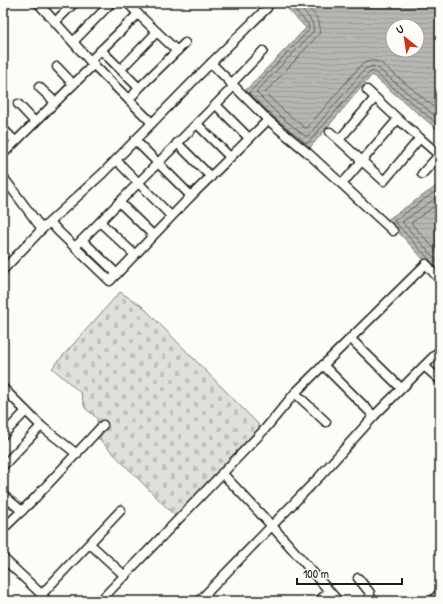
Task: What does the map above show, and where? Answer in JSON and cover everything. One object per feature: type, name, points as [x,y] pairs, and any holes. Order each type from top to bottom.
[{"type":"street","points":[[38,3],[92,63],[152,123]]},
{"type":"street","points":[[55,22],[74,3]]},
{"type":"street","points":[[73,42],[111,3]]},
{"type":"street","points":[[128,3],[177,51]]},
{"type":"street","points":[[3,270],[42,229],[116,160],[267,8],[269,3]]},
{"type":"street","points":[[3,154],[74,84],[101,50],[138,14]]},
{"type":"street","points":[[121,69],[157,32]]},
{"type":"street","points":[[129,100],[139,88],[185,43]]},
{"type":"street","points":[[101,50],[139,88]]},
{"type":"street","points":[[75,247],[216,105],[263,51]]},
{"type":"street","points":[[211,63],[268,120],[342,184],[393,231]]},
{"type":"street","points":[[57,68],[74,84]]},
{"type":"street","points":[[39,86],[55,102]]},
{"type":"street","points":[[366,90],[440,155],[422,174]]},
{"type":"street","points":[[339,140],[375,98]]},
{"type":"street","points":[[18,104],[35,122]]},
{"type":"street","points":[[216,105],[249,138]]},
{"type":"street","points":[[342,184],[398,119]]},
{"type":"street","points":[[50,222],[110,280],[190,196],[268,120]]},
{"type":"street","points":[[197,124],[230,157]]},
{"type":"street","points":[[3,129],[15,141]]},
{"type":"street","points":[[330,132],[384,181],[420,138]]},
{"type":"street","points":[[135,140],[190,196]]},
{"type":"street","points":[[177,143],[210,177]]},
{"type":"street","points":[[116,160],[171,216]]},
{"type":"street","points":[[3,177],[42,229]]},
{"type":"street","points":[[120,202],[153,235]]},
{"type":"street","points":[[100,222],[134,254]]},
{"type":"street","points":[[82,240],[117,274]]},
{"type":"street","points":[[100,601],[265,428],[295,393],[426,264],[440,280]]},
{"type":"street","points":[[350,338],[401,388]]},
{"type":"street","points":[[202,600],[320,476],[374,416],[440,350]]},
{"type":"street","points":[[323,365],[374,416]]},
{"type":"street","points":[[424,366],[440,380]]},
{"type":"street","points":[[3,388],[41,426],[76,454]]},
{"type":"street","points":[[295,393],[326,422]]},
{"type":"street","points":[[3,435],[26,411]]},
{"type":"street","points":[[3,466],[41,426]]},
{"type":"street","points":[[3,529],[103,426]]},
{"type":"street","points":[[222,473],[272,526],[338,601]]},
{"type":"street","points":[[3,495],[22,511]]},
{"type":"street","points":[[3,558],[44,598],[121,510]]},
{"type":"street","points":[[90,544],[125,576]]},
{"type":"street","points":[[358,578],[370,593],[370,598],[367,601]]},
{"type":"street","points":[[318,601],[329,591]]},
{"type":"street","points":[[432,601],[440,593]]},
{"type":"green space","points":[[120,292],[142,306],[258,424],[259,428],[257,434],[175,516],[97,437],[97,418],[85,408],[81,393],[52,368]]},
{"type":"water","points":[[282,3],[440,3],[439,131],[372,75],[308,150],[243,93],[306,28]]},
{"type":"water","points":[[440,181],[440,277],[387,220],[434,188]]}]
